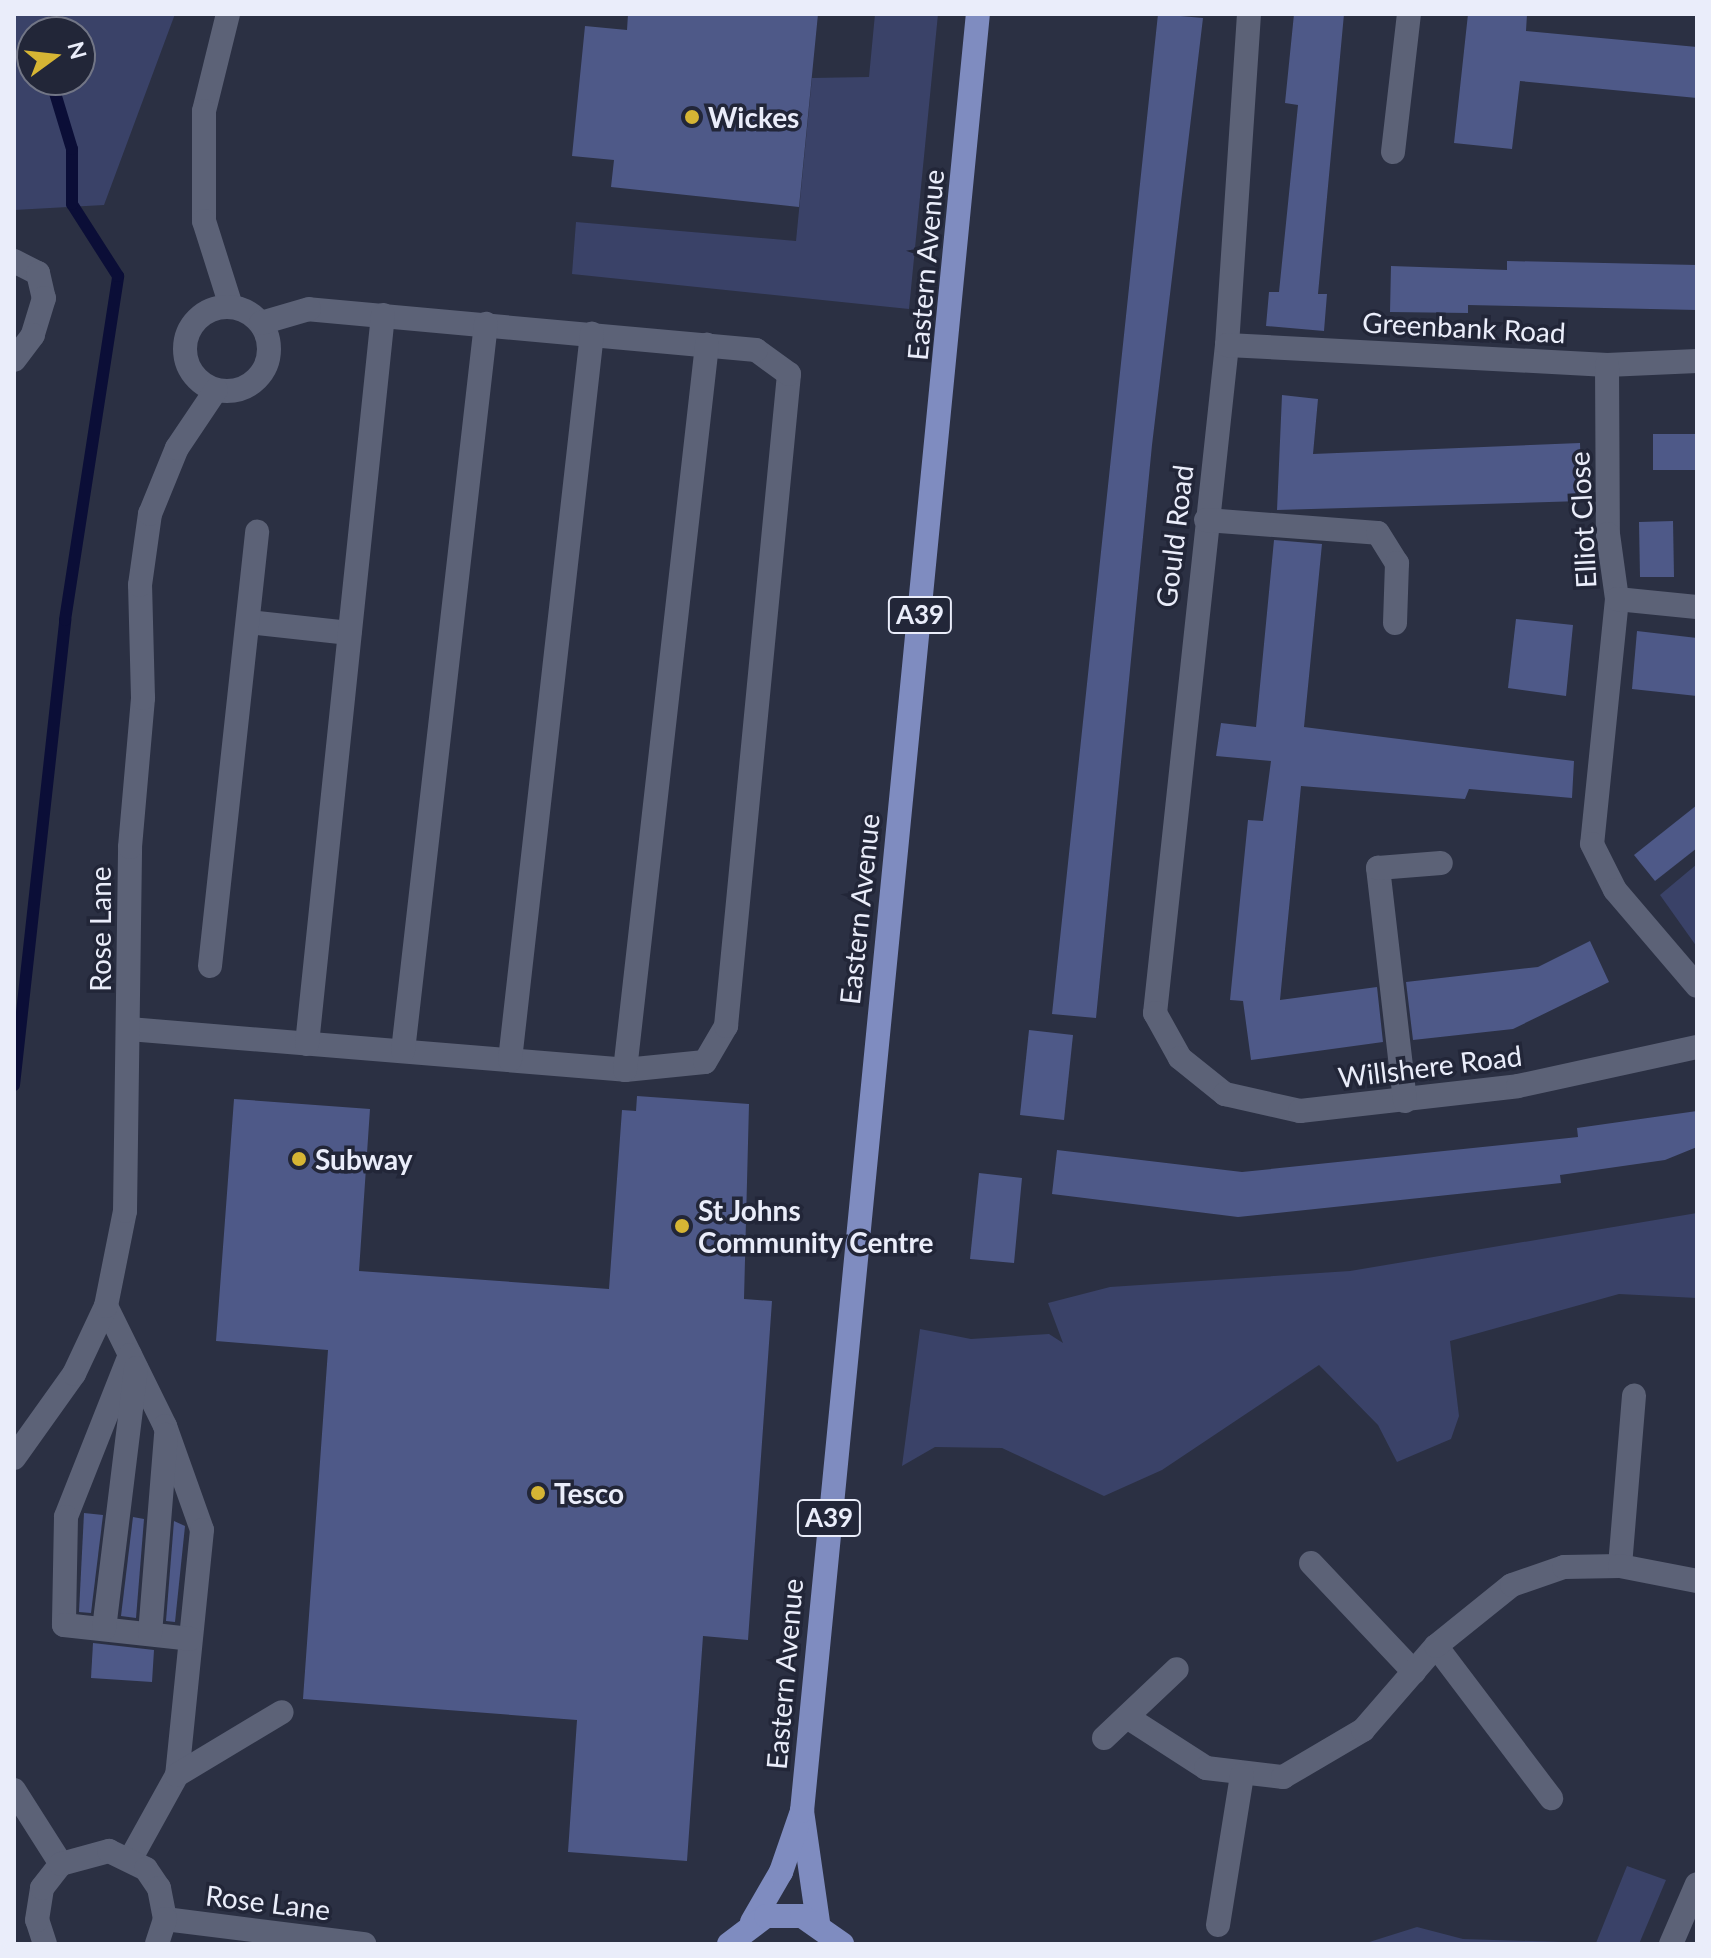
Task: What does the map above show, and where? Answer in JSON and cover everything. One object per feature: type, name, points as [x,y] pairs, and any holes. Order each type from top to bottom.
[{"type":"main road","name":"Eastern Avenue","points":[[739,1933],[781,1872],[802,1811],[978,14]]},
{"type":"main road","name":"Eastern Avenue","points":[[802,1811],[818,1922]]},
{"type":"main road","points":[[739,1933],[802,1916],[818,1922],[842,1944]]},
{"type":"street","points":[[129,1029],[625,1070],[705,1062],[726,1026],[789,374],[756,350],[309,309],[261,323],[231,306],[204,221],[204,111],[228,14]]},
{"type":"street","name":"Gould Road","points":[[1180,1058],[1155,1013],[1155,968],[1227,345],[1249,14]]},
{"type":"street","points":[[1393,152],[1409,14]]},
{"type":"street","points":[[14,261],[38,273],[44,298],[33,335],[14,360]]},
{"type":"street","points":[[231,306],[198,317],[185,344],[188,367],[216,390],[242,389],[264,369],[269,355],[261,323]]},
{"type":"street","points":[[307,1044],[383,315]]},
{"type":"street","points":[[403,1051],[486,324]]},
{"type":"street","points":[[510,1060],[592,334]]},
{"type":"street","points":[[625,1070],[707,345]]},
{"type":"street","name":"Greenbank Road","points":[[1227,345],[1607,365],[1697,361]]},
{"type":"street","name":"Elliot Close","points":[[1607,365],[1608,534],[1617,599],[1607,671],[1592,844],[1615,890],[1697,986]]},
{"type":"street","name":"Rose Lane","points":[[14,1458],[74,1374],[106,1306],[125,1211],[130,847],[143,698],[140,585],[156,501],[177,448],[216,390]]},
{"type":"street","points":[[1206,520],[1378,533],[1397,563],[1395,623]]},
{"type":"street","points":[[210,966],[257,532]]},
{"type":"street","points":[[1617,599],[1697,607]]},
{"type":"street","points":[[248,622],[349,633]]},
{"type":"street","points":[[1405,1101],[1378,868],[1441,863]]},
{"type":"street","name":"Willshere Road","points":[[1180,1058],[1225,1094],[1300,1111],[1405,1101],[1640,1064],[1697,1047]]},
{"type":"street","points":[[106,1306],[166,1433],[202,1530],[177,1775],[131,1858]]},
{"type":"street","points":[[133,1361],[66,1517],[64,1625],[190,1639]]},
{"type":"street","points":[[104,1629],[133,1361]]},
{"type":"street","points":[[1620,1566],[1634,1396]]},
{"type":"street","points":[[150,1634],[166,1433]]},
{"type":"street","points":[[1311,1563],[1414,1672]]},
{"type":"street","points":[[1127,1717],[1206,1768],[1242,1775],[1283,1777],[1326,1757],[1363,1730],[1436,1646],[1512,1585],[1564,1567],[1620,1566],[1697,1581]]},
{"type":"street","points":[[1436,1646],[1551,1798]]},
{"type":"street","points":[[1104,1738],[1177,1669]]},
{"type":"street","points":[[177,1775],[282,1712]]},
{"type":"street","points":[[1218,1925],[1242,1775]]},
{"type":"street","points":[[14,1790],[61,1864]]},
{"type":"street","points":[[45,1944],[37,1920],[42,1888],[61,1864],[84,1852],[131,1858],[159,1888],[165,1919],[157,1944]]},
{"type":"street","points":[[1671,1944],[1697,1884]]},
{"type":"street","name":"Rose Lane","points":[[165,1919],[364,1944]]},
{"type":"street","points":[[713,1944],[739,1933]]},
{"type":"shaded area","points":[[14,14],[175,14],[104,205],[14,210]]},
{"type":"shaded area","points":[[875,14],[938,14],[909,309],[572,274],[576,222],[796,241],[812,78],[869,77]]},
{"type":"shaded area","points":[[1697,864],[1697,947],[1660,895]]},
{"type":"shaded area","points":[[1697,1213],[1697,1298],[1619,1294],[1450,1341],[1459,1416],[1451,1439],[1397,1462],[1378,1425],[1319,1365],[1162,1470],[1104,1496],[1002,1448],[935,1447],[902,1466],[920,1329],[971,1339],[1049,1334],[1063,1343],[1048,1303],[1110,1287],[1350,1271]]},
{"type":"shaded area","points":[[1627,1866],[1666,1880],[1639,1944],[1363,1944],[1417,1927],[1463,1939],[1596,1943]]},
{"type":"building","name":"Wickes","points":[[628,14],[818,14],[799,207],[611,187],[614,160],[572,156],[585,26],[627,30]]},
{"type":"building","points":[[1158,14],[1203,18],[1152,445],[1096,1018],[1052,1014]]},
{"type":"building","points":[[1294,14],[1344,14],[1318,294],[1327,294],[1324,331],[1266,326],[1269,292],[1279,292],[1298,105],[1285,103]]},
{"type":"building","points":[[1468,14],[1527,14],[1526,31],[1697,47],[1697,98],[1520,81],[1512,149],[1454,143]]},
{"type":"building","points":[[1507,261],[1697,265],[1697,310],[1468,305],[1468,313],[1390,312],[1391,266],[1507,270]]},
{"type":"building","points":[[1282,395],[1318,399],[1313,454],[1580,443],[1582,501],[1277,510]]},
{"type":"building","points":[[1653,434],[1697,434],[1697,470],[1653,470]]},
{"type":"building","points":[[1673,521],[1674,577],[1640,577],[1639,522]]},
{"type":"building","points":[[1274,540],[1322,544],[1304,727],[1574,761],[1572,798],[1469,789],[1465,799],[1301,786],[1280,1000],[1377,987],[1383,1042],[1251,1060],[1243,1001],[1230,1000],[1248,820],[1263,821],[1271,761],[1216,756],[1221,723],[1256,727]]},
{"type":"building","points":[[1516,619],[1573,625],[1566,696],[1508,688]]},
{"type":"building","points":[[1637,631],[1697,638],[1697,696],[1632,689]]},
{"type":"building","points":[[1697,805],[1697,848],[1655,881],[1634,855]]},
{"type":"building","points":[[1590,941],[1609,982],[1513,1029],[1413,1040],[1406,982],[1538,967]]},
{"type":"building","points":[[1029,1030],[1073,1035],[1064,1120],[1020,1115]]},
{"type":"building","name":"Tesco","points":[[637,1096],[749,1104],[744,1299],[772,1301],[748,1640],[703,1636],[687,1861],[568,1852],[577,1720],[303,1699],[328,1350],[216,1341],[234,1099],[370,1109],[359,1271],[609,1289],[622,1110],[636,1111]]},
{"type":"building","points":[[1697,1111],[1697,1147],[1665,1160],[1560,1175],[1561,1183],[1238,1217],[1052,1194],[1057,1150],[1242,1172],[1578,1137],[1577,1128]]},
{"type":"building","points":[[979,1173],[1022,1178],[1014,1263],[970,1259]]},
{"type":"building","points":[[84,1513],[103,1515],[91,1613],[79,1612]]},
{"type":"building","points":[[133,1517],[144,1519],[136,1618],[121,1616]]},
{"type":"building","points":[[174,1521],[185,1526],[175,1622],[166,1621]]},
{"type":"building","points":[[93,1643],[154,1650],[152,1682],[91,1678]]},
{"type":"waterway","points":[[14,1085],[65,620],[118,276],[72,204],[72,149],[56,96]]},
{"type":"place","name":"Wickes","points":[[692,117]]},
{"type":"place","name":"Subway","points":[[299,1159]]},
{"type":"place","name":"St Johns Community Centre","points":[[682,1226]]},
{"type":"place","name":"Tesco","points":[[538,1493]]}]
